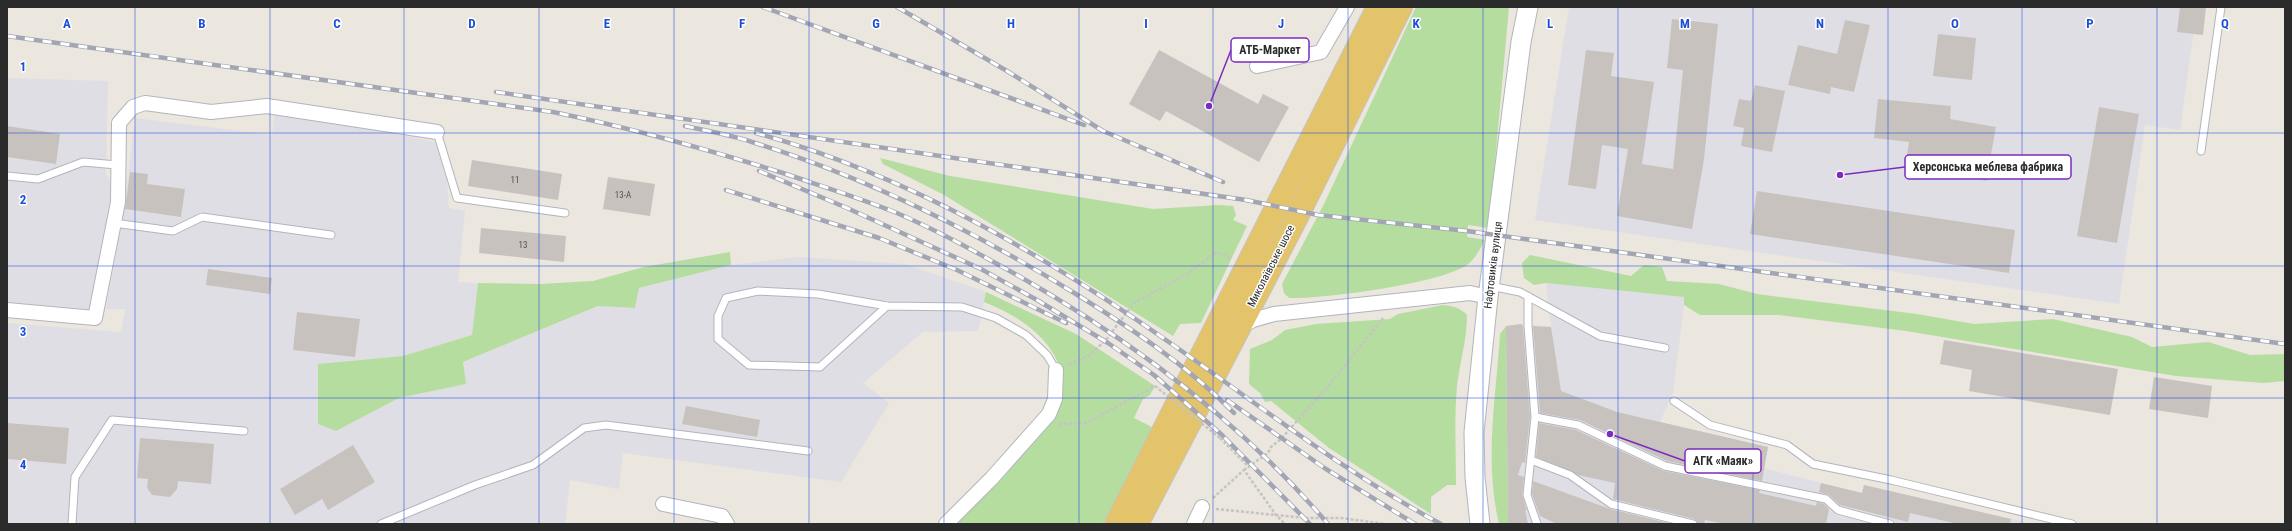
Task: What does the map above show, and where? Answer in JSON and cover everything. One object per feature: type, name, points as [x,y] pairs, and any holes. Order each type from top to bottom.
[{"type":"main road","name":"Миколаївське шосе","points":[[1116,524],[1378,7]]},
{"type":"main road","name":"Миколаївське шосе","points":[[1137,524],[1305,201],[1401,7]]},
{"type":"street","points":[[1257,66],[1321,52],[1347,7]]},
{"type":"street","points":[[1518,7],[1518,31],[1521,42]]},
{"type":"street","name":"Нафтовиків вулиця","points":[[1480,524],[1475,477],[1474,432],[1489,291],[1521,42],[1528,7]]},
{"type":"street","points":[[7,310],[95,318],[118,202],[117,165],[119,123],[133,107],[145,103],[211,112],[267,106],[437,132]]},
{"type":"street","points":[[1239,327],[1253,320],[1274,314],[1489,291]]},
{"type":"street","points":[[946,524],[992,478],[1042,424],[1049,414],[1054,399],[1056,370]]},
{"type":"street","points":[[663,504],[722,516],[727,524]]},
{"type":"street","points":[[1194,524],[1202,507]]},
{"type":"lane","points":[[2201,151],[2221,7]]},
{"type":"lane","points":[[437,132],[457,198],[565,213]]},
{"type":"lane","points":[[7,176],[38,179],[83,162],[117,165]]},
{"type":"lane","points":[[114,223],[173,231],[202,216],[331,235]]},
{"type":"lane","points":[[887,306],[820,367],[749,365],[718,339],[718,316],[726,298],[758,291],[818,294],[887,306],[962,307],[996,318],[1026,335],[1047,355],[1056,370]]},
{"type":"lane","points":[[1489,291],[1520,292],[1600,336],[1665,348]]},
{"type":"lane","points":[[1528,296],[1528,326],[1535,417],[1527,495],[1537,524]]},
{"type":"lane","points":[[1674,402],[1710,425],[1787,446],[1813,464],[1891,480],[2072,524]]},
{"type":"lane","points":[[1535,417],[1578,425],[1665,466],[1826,500],[1838,510],[1890,524]]},
{"type":"lane","points":[[72,524],[75,477],[112,420],[244,431]]},
{"type":"lane","points":[[381,524],[475,485],[533,465],[584,428],[606,425],[808,450]]},
{"type":"lane","points":[[1531,460],[1570,475],[1611,504],[1693,524]]},
{"type":"path","points":[[1056,370],[1088,356],[1105,341],[1134,303],[1187,274],[1217,252],[1237,262]]},
{"type":"path","points":[[1202,507],[1244,470],[1268,453],[1271,447],[1281,439],[1372,334],[1395,300]]},
{"type":"path","points":[[1042,424],[1086,424],[1155,386],[1220,438],[1249,467]]},
{"type":"path","points":[[1244,470],[1276,515],[1285,524]]},
{"type":"path","points":[[1202,507],[1305,518],[1341,518],[1386,524]]},
{"type":"shaded area","points":[[1569,7],[2197,7],[2180,130],[2145,125],[2119,304],[1535,220]]},
{"type":"shaded area","points":[[7,78],[108,81],[106,174],[112,184],[104,239],[89,309],[7,302]]},
{"type":"shaded area","points":[[275,111],[436,142],[447,177],[449,208],[465,211],[458,282],[478,283],[472,335],[403,356],[319,364],[336,431],[399,398],[466,384],[463,362],[599,306],[635,308],[639,288],[731,265],[798,257],[905,264],[986,292],[978,331],[923,332],[863,383],[889,403],[841,482],[623,453],[619,489],[570,480],[565,524],[7,524],[7,323],[121,332],[125,309],[106,309],[124,208],[135,118],[272,135]]},
{"type":"shaded area","points":[[1546,283],[1685,297],[1673,393],[1660,422],[1768,447],[1764,468],[1862,493],[1864,485],[2033,524],[1508,524],[1506,326],[1521,324],[1551,327]]},
{"type":"green space","points":[[1416,7],[1509,7],[1489,228],[1468,225],[1467,237],[1485,240],[1470,263],[1452,272],[1432,278],[1407,284],[1353,293],[1306,298],[1289,298],[1284,293],[1282,284],[1324,204]]},
{"type":"green space","points":[[880,158],[950,176],[1153,209],[1219,205],[1233,206],[1236,215],[1233,220],[1247,226],[1201,323],[1180,324],[1173,336],[944,195],[883,164]]},
{"type":"green space","points":[[730,252],[731,265],[639,288],[635,308],[598,306],[463,362],[466,384],[399,398],[336,431],[318,424],[318,364],[403,356],[472,335],[478,283],[539,284],[593,281],[644,267]]},
{"type":"green space","points":[[1530,255],[1631,276],[1644,265],[1662,267],[1667,281],[1719,284],[1757,294],[1917,314],[1974,324],[2053,319],[2132,337],[2152,347],[2208,342],[2250,355],[2285,354],[2285,381],[2263,383],[2176,376],[1906,331],[1779,315],[1700,315],[1684,305],[1684,297],[1546,283],[1534,285],[1524,278],[1522,263]]},
{"type":"green space","points":[[986,292],[1076,334],[1155,386],[1150,395],[1143,399],[1134,418],[1152,427],[1103,524],[955,524],[1014,457],[1035,435],[1054,420],[1062,395],[1061,375],[1057,360],[1049,347],[1026,324],[1012,315],[984,302]]},
{"type":"green space","points":[[1443,305],[1462,311],[1467,315],[1467,324],[1456,398],[1456,485],[1447,485],[1431,497],[1431,514],[1329,448],[1271,401],[1265,402],[1260,393],[1249,384],[1250,349],[1272,340],[1285,330],[1316,324],[1390,319],[1398,314]]},
{"type":"green space","points":[[1506,326],[1508,524],[1499,524],[1492,477],[1492,429],[1500,334]]},
{"type":"building","points":[[2180,7],[2206,7],[2203,35],[2177,32]]},
{"type":"building","points":[[1672,19],[1718,24],[1704,159],[1692,229],[1617,216],[1628,149],[1602,145],[1596,189],[1568,185],[1586,50],[1614,53],[1611,76],[1654,82],[1642,164],[1673,169],[1683,70],[1667,68]]},
{"type":"building","points":[[1845,20],[1870,25],[1854,92],[1831,87],[1830,94],[1788,85],[1798,45],[1837,54]]},
{"type":"building","points":[[1938,34],[1976,38],[1972,80],[1933,76]]},
{"type":"building","points":[[1159,50],[1258,104],[1263,94],[1289,107],[1259,162],[1166,111],[1160,121],[1129,104]]},
{"type":"building","points":[[1755,85],[1785,91],[1772,152],[1741,146],[1744,128],[1733,126],[1739,99],[1751,101]]},
{"type":"building","points":[[1878,99],[1951,106],[1950,119],[1996,127],[1991,154],[2006,157],[2003,171],[1989,169],[1987,181],[1960,176],[1963,161],[1907,155],[1909,142],[1874,138]]},
{"type":"building","points":[[2099,107],[2139,114],[2117,243],[2077,236]]},
{"type":"building","points":[[7,126],[60,134],[56,164],[7,157]]},
{"type":"building","points":[[472,160],[562,174],[558,200],[468,186]]},
{"type":"building","points":[[130,172],[148,174],[147,184],[185,189],[181,217],[125,209]]},
{"type":"building","points":[[608,177],[655,184],[650,216],[603,209]]},
{"type":"building","points":[[1757,191],[2015,230],[2009,273],[1750,234]]},
{"type":"building","points":[[481,228],[566,236],[564,262],[479,253]]},
{"type":"building","points":[[208,269],[272,278],[270,294],[206,285]]},
{"type":"building","points":[[297,312],[360,319],[355,357],[293,350]]},
{"type":"building","points":[[1521,324],[1523,326],[1530,417],[1525,463],[1522,462],[1518,475],[1524,477],[1522,495],[1527,511],[1525,510],[1528,524],[1508,524],[1506,326]]},
{"type":"building","points":[[1533,326],[1551,327],[1561,391],[1617,412],[1768,447],[1762,481],[1667,461],[1580,420],[1540,413]]},
{"type":"building","points":[[1944,340],[2118,369],[2110,415],[1969,391],[1972,370],[1940,364]]},
{"type":"building","points":[[2154,377],[2212,386],[2208,418],[2149,409]]},
{"type":"building","points":[[686,406],[760,420],[757,437],[682,424]]},
{"type":"building","points":[[7,423],[69,428],[66,464],[7,459]]},
{"type":"building","points":[[1539,423],[1576,430],[1664,471],[1760,490],[1759,493],[1816,506],[1817,502],[1824,504],[1829,509],[1826,524],[1725,524],[1705,520],[1704,524],[1698,524],[1694,519],[1613,499],[1615,483],[1578,475],[1536,457]]},
{"type":"building","points":[[140,438],[214,444],[211,484],[178,481],[177,489],[170,497],[152,495],[147,488],[148,479],[137,478]]},
{"type":"building","points":[[353,445],[375,482],[328,510],[322,499],[295,515],[280,489]]},
{"type":"building","points":[[1533,481],[1610,509],[1672,524],[1557,524],[1540,516],[1532,494]]},
{"type":"building","points":[[1821,483],[1862,493],[1864,485],[2011,519],[2010,524],[1958,524],[1910,513],[1908,522],[1840,505],[1829,495],[1819,492]]},
{"type":"railway","points":[[763,7],[1084,125]]},
{"type":"railway","points":[[897,7],[1007,71],[1103,131],[1223,182]]},
{"type":"railway","points":[[7,36],[553,112],[697,147],[783,173],[869,202],[897,213],[944,235],[1037,286],[1127,345],[1213,410],[1254,446],[1292,484],[1328,524]]},
{"type":"railway","points":[[496,92],[1246,200],[1318,215],[1467,231],[2285,344]]},
{"type":"railway","points":[[685,126],[736,137],[836,171],[916,206],[995,246],[1071,291],[1156,347],[1196,378],[1234,413]]},
{"type":"railway","points":[[756,133],[812,151],[868,172],[922,195],[1027,251],[1078,282],[1176,347],[1273,417],[1372,484],[1441,524]]},
{"type":"railway","points":[[759,171],[847,208],[981,269],[1037,300],[1108,343],[1154,375],[1222,435],[1310,524]]},
{"type":"railway","points":[[726,190],[879,238],[957,270],[1066,323]]},
{"type":"railway","points":[[1227,400],[1326,469],[1415,524]]},
{"type":"place","name":"АТБ-Маркет","points":[[1209,106]]},
{"type":"place","name":"Херсонська меблева фабрика","points":[[1840,175]]},
{"type":"place","name":"АГК «Маяк»","points":[[1610,434]]}]
